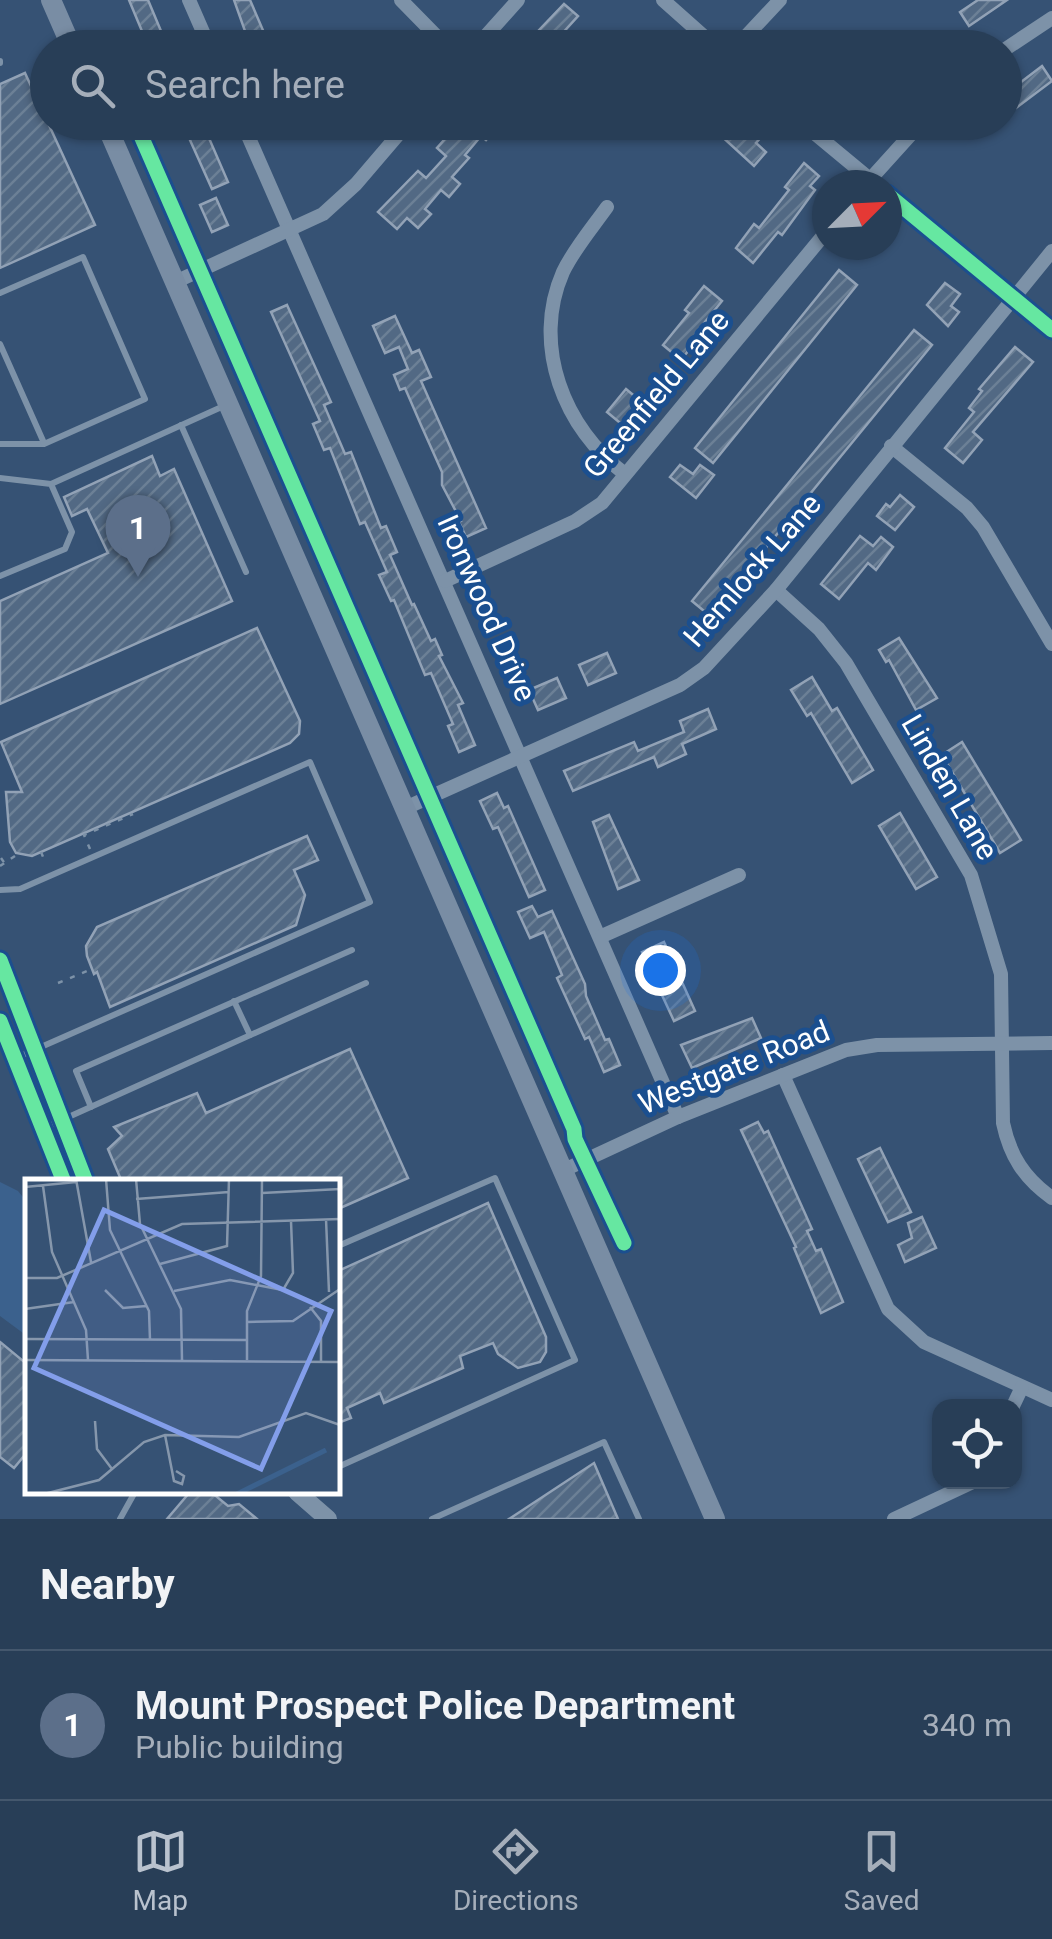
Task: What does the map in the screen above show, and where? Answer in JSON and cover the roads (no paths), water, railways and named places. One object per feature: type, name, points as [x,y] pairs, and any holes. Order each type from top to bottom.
[{"type":"main road","points":[[51,0],[64,30]]},
{"type":"main road","points":[[113,140],[716,1519]]},
{"type":"street","points":[[189,0],[202,30]]},
{"type":"street","points":[[401,0],[430,30]]},
{"type":"street","points":[[491,30],[518,0]]},
{"type":"street","points":[[663,0],[697,30]]},
{"type":"street","points":[[752,30],[780,0]]},
{"type":"street","points":[[1022,38],[1052,18]]},
{"type":"street","name":"Ironwood Drive","points":[[250,140],[602,936],[678,1117]]},
{"type":"street","points":[[174,282],[323,214],[393,140]]},
{"type":"street","points":[[822,140],[856,170]]},
{"type":"street","points":[[882,170],[907,140]]},
{"type":"street","points":[[902,206],[1052,330]]},
{"type":"street","points":[[607,207],[564,271],[553,309],[552,352],[572,416],[594,448],[625,474]]},
{"type":"street","name":"Greenfield Lane","points":[[445,581],[575,521],[602,503],[812,250]]},
{"type":"street","name":"Hemlock Lane","points":[[403,808],[680,685],[704,668],[776,590],[1052,251]]},
{"type":"street","points":[[891,446],[967,508],[983,527],[1052,644]]},
{"type":"street","name":"Linden Lane","points":[[776,590],[819,629],[846,662],[971,876],[1001,974],[1002,1123],[1008,1147],[1032,1182],[1052,1198]]},
{"type":"street","points":[[602,936],[739,875]]},
{"type":"street","points":[[0,1021],[63,1179]]},
{"type":"street","name":"Westgate Road","points":[[564,1170],[824,1056],[877,1045],[1052,1043]]},
{"type":"street","points":[[784,1074],[888,1309],[924,1342],[1052,1400]]},
{"type":"street","points":[[1016,1399],[1022,1387]]},
{"type":"street","points":[[894,1519],[958,1489]]},
{"type":"street","points":[[299,1494],[328,1519]]},
{"type":"lane","points":[[0,293],[83,257],[145,399],[44,444],[0,444]]},
{"type":"lane","points":[[0,344],[44,444]]},
{"type":"lane","points":[[0,478],[51,484],[228,404]]},
{"type":"lane","points":[[181,425],[246,572]]},
{"type":"lane","points":[[0,576],[65,549],[72,532],[51,484]]},
{"type":"lane","points":[[0,890],[20,889],[310,762],[370,902],[15,1059]]},
{"type":"lane","points":[[90,1107],[76,1071],[352,950]]},
{"type":"lane","points":[[43,1128],[366,983]]},
{"type":"lane","points":[[234,1002],[250,1035]]},
{"type":"lane","points":[[340,1245],[495,1178],[574,1360],[340,1465]]},
{"type":"lane","points":[[432,1519],[604,1442],[639,1519]]},
{"type":"lane","points":[[120,1519],[134,1494]]},
{"type":"water","points":[[0,1182],[25,1200],[25,1335],[0,1316]]},
{"type":"place","name":"Mount Prospect Police Department","points":[[138,577]]}]
